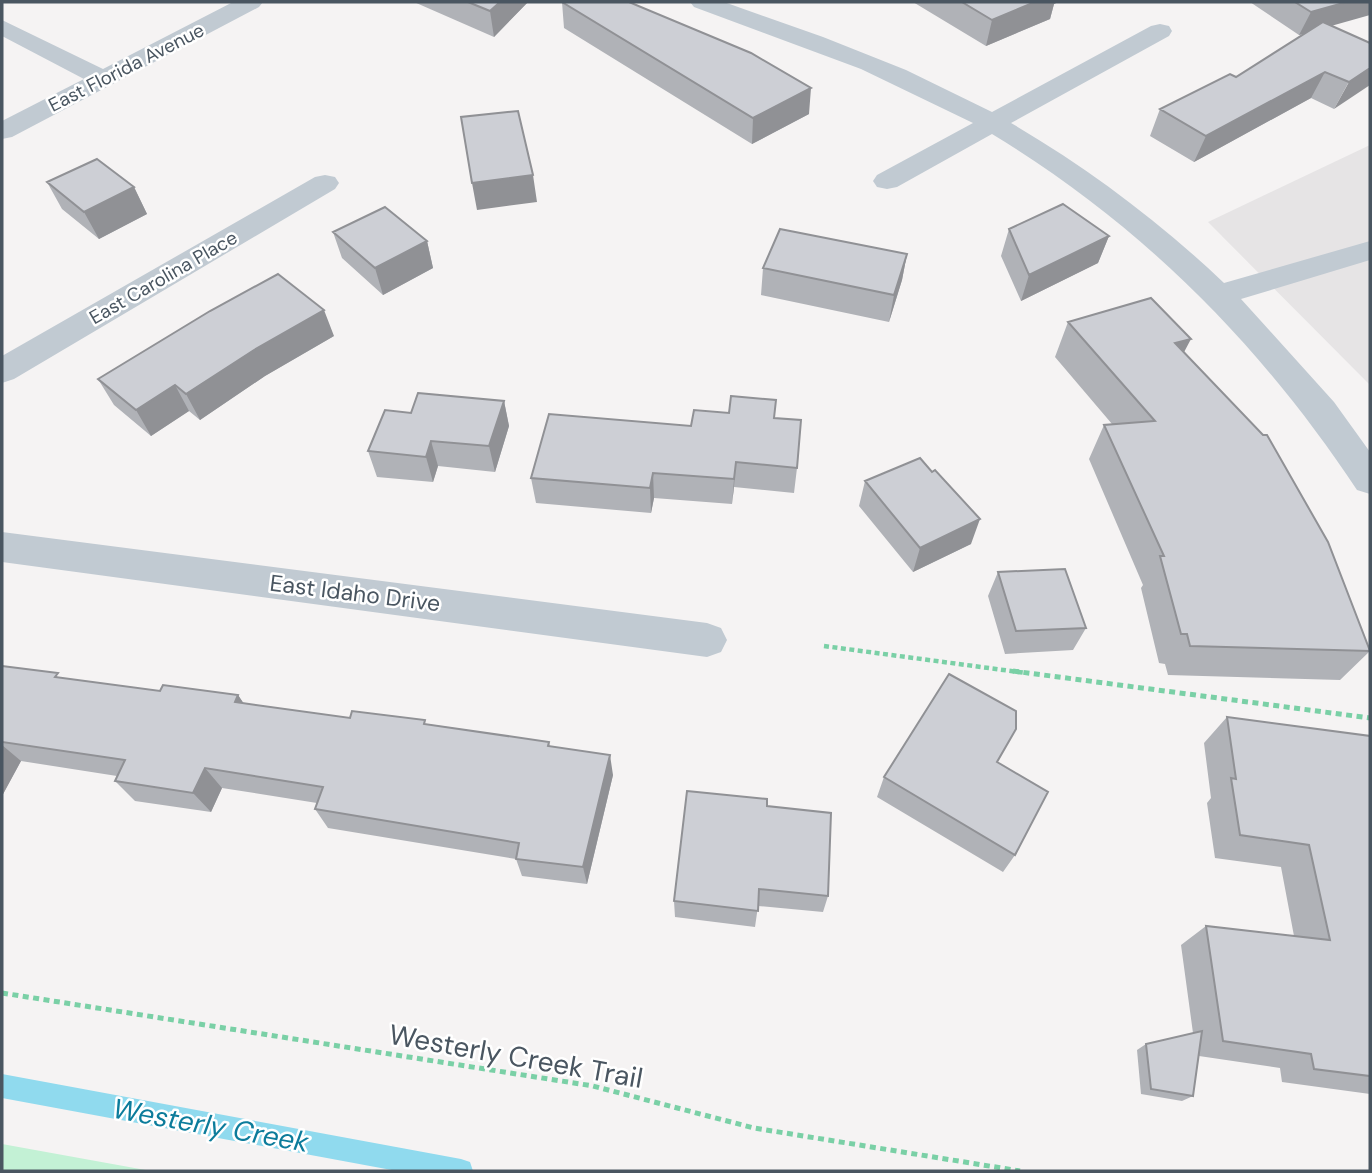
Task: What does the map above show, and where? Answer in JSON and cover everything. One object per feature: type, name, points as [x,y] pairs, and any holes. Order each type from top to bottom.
[{"type":"street","name":"East Florida Avenue","points":[[2,131],[251,2]]},
{"type":"street","points":[[702,2],[851,56],[926,89],[992,123],[1106,197],[1220,295],[1255,331],[1323,412],[1370,480]]},
{"type":"street","points":[[2,27],[104,79]]},
{"type":"street","points":[[887,181],[1160,31]]},
{"type":"street","name":"East Carolina Place","points":[[2,371],[325,183]]},
{"type":"street","points":[[1220,295],[1370,250]]},
{"type":"street","name":"East Idaho Drive","points":[[2,547],[707,640]]},
{"type":"path","points":[[824,646],[1370,718]]},
{"type":"path","name":"Westerly Creek Trail","points":[[2,993],[593,1086],[754,1128],[1020,1171]]},
{"type":"shaded area","points":[[1370,145],[1370,385],[1208,222]]},
{"type":"green space","points":[[2,1144],[151,1171],[2,1171]]},
{"type":"building","points":[[468,2],[500,2],[490,11]]},
{"type":"building","points":[[562,2],[629,2],[751,53],[811,88],[753,118]]},
{"type":"building","points":[[962,2],[1035,2],[992,20]]},
{"type":"building","points":[[1295,2],[1347,2],[1311,12]]},
{"type":"building","points":[[1323,22],[1370,43],[1370,68],[1349,82],[1325,72],[1206,136],[1160,109],[1230,74],[1236,77]]},
{"type":"building","points":[[518,111],[533,175],[472,183],[461,117]]},
{"type":"building","points":[[97,159],[134,187],[84,212],[47,182]]},
{"type":"building","points":[[1063,204],[1109,236],[1029,275],[1009,229]]},
{"type":"building","points":[[385,207],[427,241],[375,268],[333,232]]},
{"type":"building","points":[[780,229],[907,254],[894,295],[763,268]]},
{"type":"building","points":[[278,274],[324,310],[254,350],[186,394],[175,385],[136,410],[98,379],[210,311]]},
{"type":"building","points":[[1151,298],[1191,339],[1175,343],[1263,435],[1267,435],[1328,542],[1370,651],[1190,646],[1187,634],[1181,634],[1160,556],[1164,556],[1104,425],[1155,421],[1068,322]]},
{"type":"building","points":[[418,393],[504,401],[489,446],[431,441],[426,457],[368,451],[385,410],[411,413]]},
{"type":"building","points":[[731,396],[776,400],[774,418],[801,420],[797,468],[736,462],[734,479],[653,473],[650,488],[531,478],[549,414],[691,426],[694,410],[729,413]]},
{"type":"building","points":[[920,458],[932,472],[935,470],[980,519],[920,548],[865,481]]},
{"type":"building","points":[[1065,569],[1086,628],[1016,631],[998,572]]},
{"type":"building","points":[[2,666],[58,673],[55,677],[160,691],[163,685],[238,695],[235,702],[350,718],[352,711],[425,720],[424,724],[549,742],[548,746],[610,755],[583,867],[516,859],[519,843],[315,809],[323,787],[205,768],[193,793],[115,781],[125,760],[2,742]]},
{"type":"building","points":[[949,674],[1016,711],[1016,729],[997,762],[1048,792],[1015,855],[884,777]]},
{"type":"building","points":[[1227,717],[1370,736],[1370,1076],[1314,1069],[1311,1054],[1223,1041],[1206,926],[1330,940],[1309,845],[1240,835],[1231,778],[1236,779]]},
{"type":"building","points":[[687,791],[767,799],[767,806],[831,813],[828,896],[759,889],[758,911],[674,901]]},
{"type":"building","points":[[1202,1031],[1193,1096],[1151,1089],[1146,1044]]},
{"type":"waterway","name":"Westerly Creek","points":[[2,1086],[461,1171]]}]
